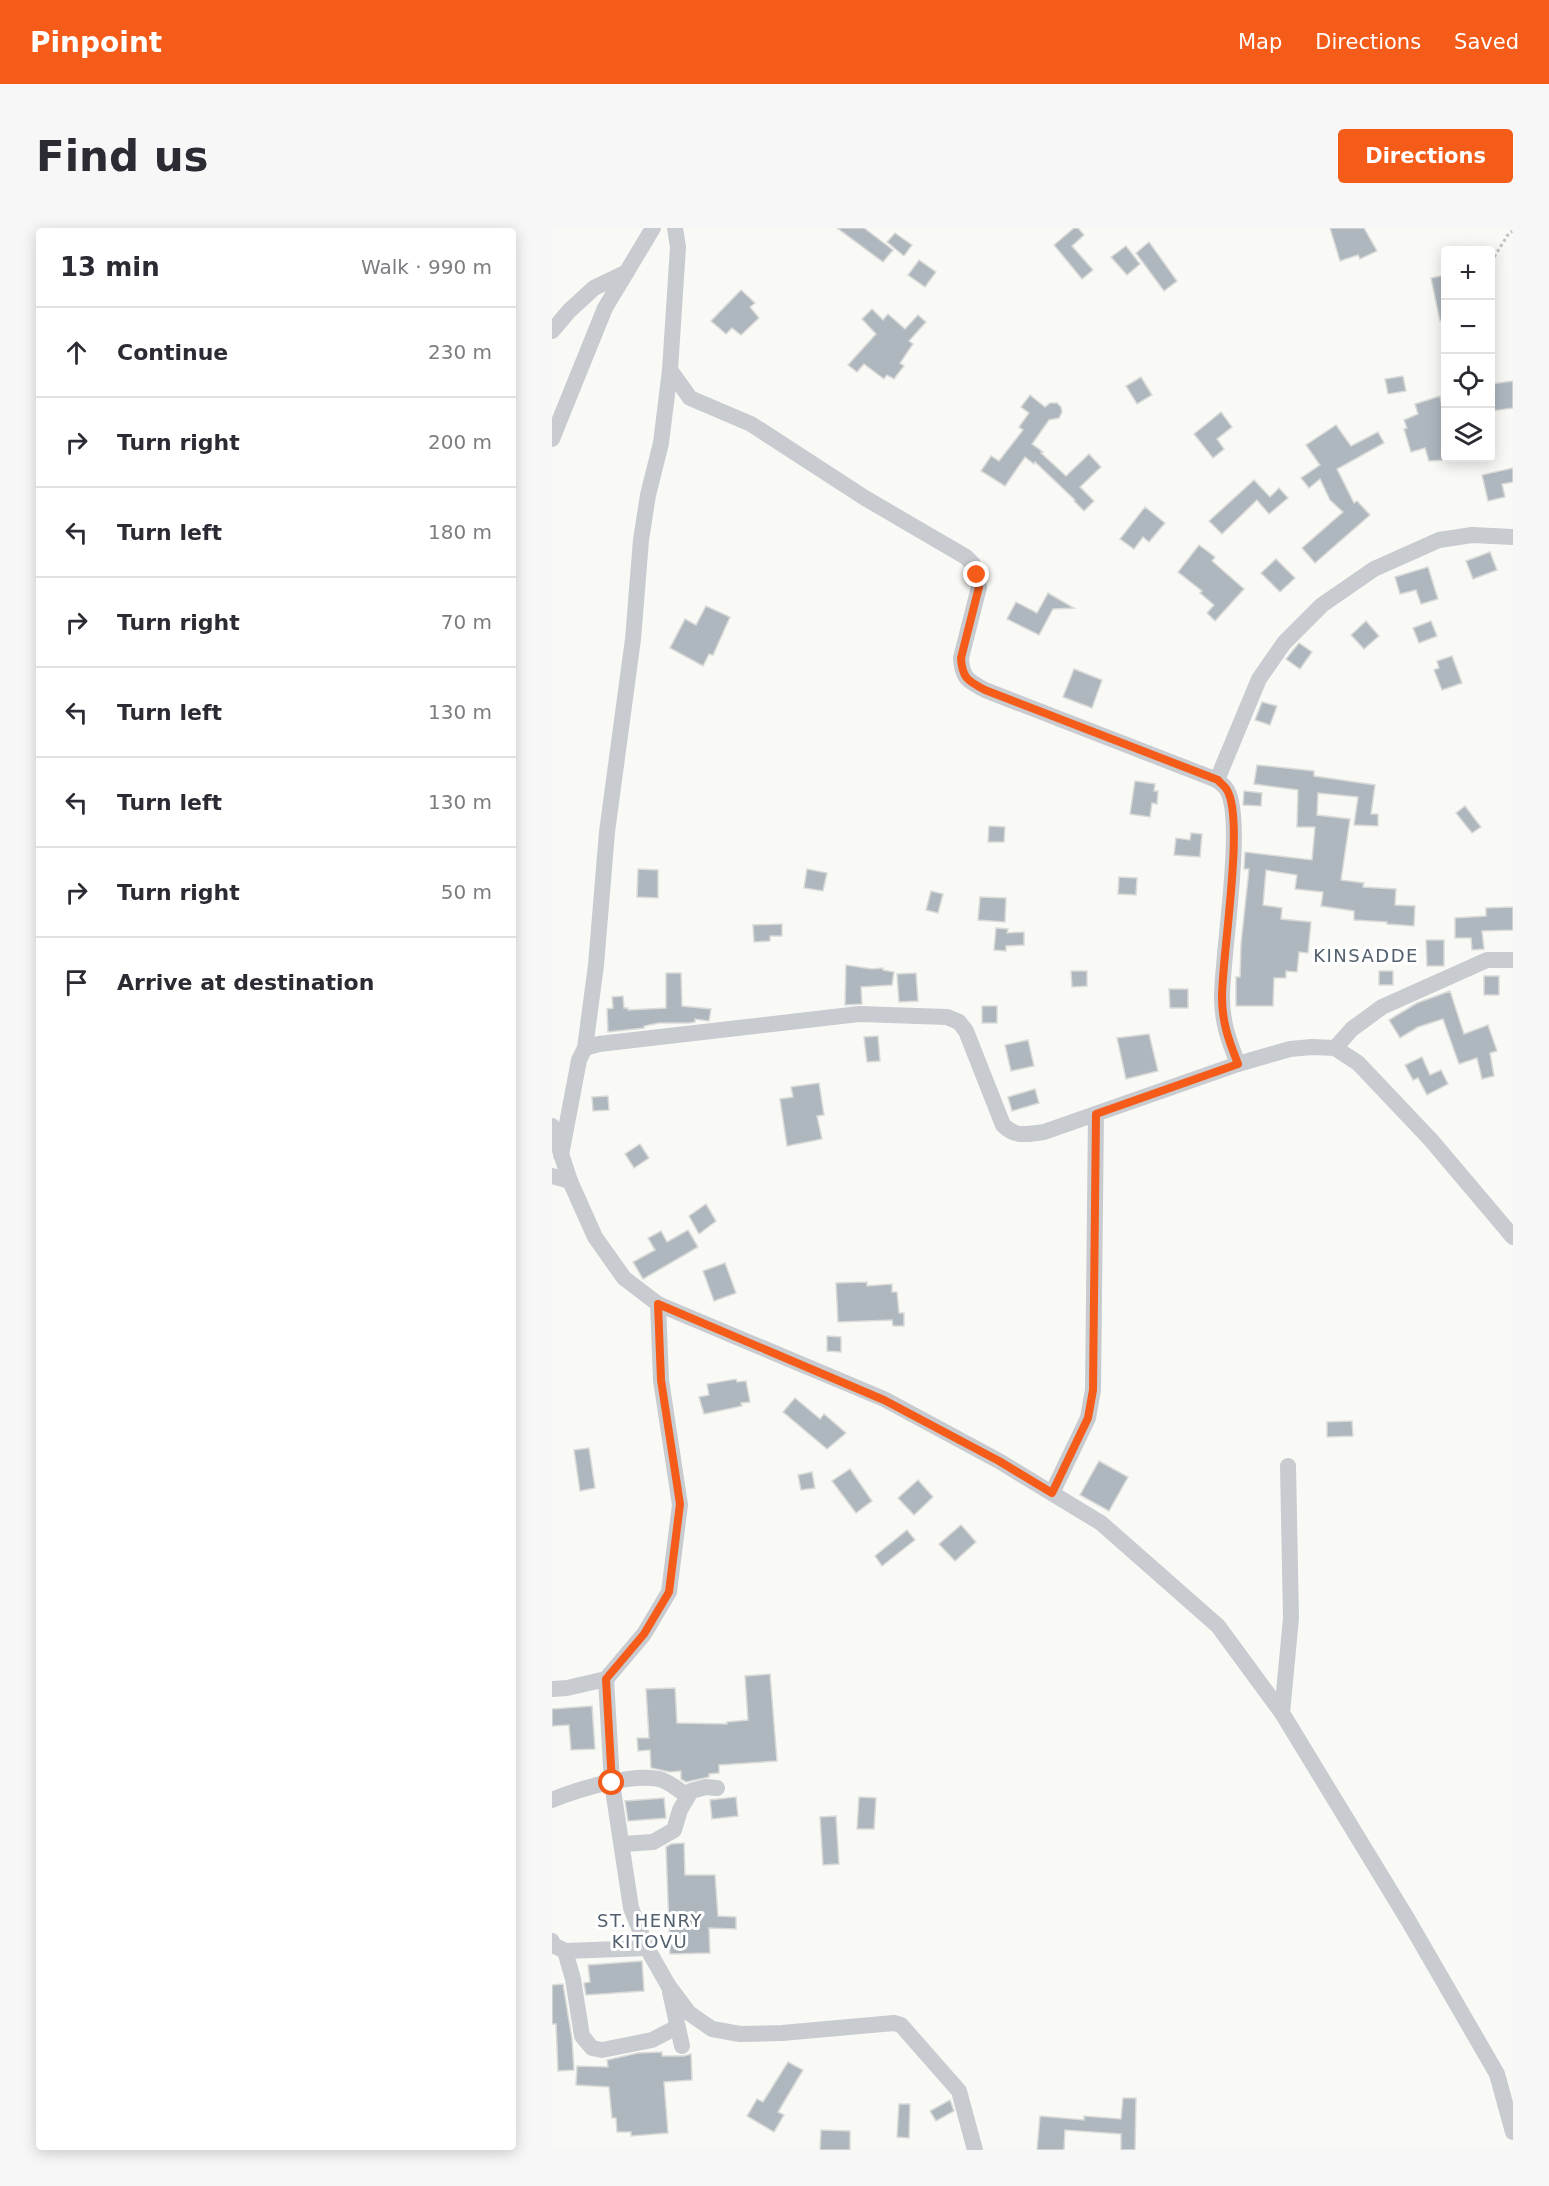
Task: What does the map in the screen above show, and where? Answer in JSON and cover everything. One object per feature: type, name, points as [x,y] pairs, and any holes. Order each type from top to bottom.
[{"type":"street","points":[[552,439],[605,309],[653,228]]},
{"type":"street","points":[[562,1158],[575,1079],[579,1060],[585,1048],[596,965],[607,832],[633,639],[641,540],[648,495],[661,443],[670,370],[678,248],[675,228]]},
{"type":"street","points":[[552,331],[569,311],[594,288],[628,271]]},
{"type":"street","points":[[670,370],[690,398],[751,424],[865,498],[966,557],[974,564],[979,587],[961,658],[961,669],[968,681],[985,690],[1218,780],[1228,790],[1234,838],[1222,997],[1225,1030],[1238,1064]]},
{"type":"street","points":[[1218,780],[1259,679],[1284,643],[1322,605],[1374,569],[1439,540],[1472,535],[1513,537]]},
{"type":"street","points":[[1335,1047],[1352,1029],[1382,1007],[1486,960],[1513,960]]},
{"type":"street","points":[[585,1048],[599,1044],[859,1014],[947,1017],[959,1022],[966,1031],[1003,1125],[1011,1133],[1025,1134],[1044,1132],[1238,1064],[1290,1049],[1335,1047],[1358,1063],[1431,1140],[1513,1237]]},
{"type":"street","points":[[1052,1493],[1088,1418],[1093,1390],[1096,1114]]},
{"type":"street","points":[[552,1126],[570,1181],[595,1237],[624,1278],[658,1304],[884,1400],[999,1461],[1101,1523],[1218,1626],[1281,1713],[1408,1920],[1497,2074],[1513,2132]]},
{"type":"street","points":[[552,1176],[570,1181]]},
{"type":"street","points":[[552,1689],[606,1679],[644,1634],[669,1592],[680,1504],[661,1380],[658,1304]]},
{"type":"street","points":[[1281,1713],[1291,1618],[1288,1466]]},
{"type":"street","points":[[606,1679],[612,1783],[631,1908],[647,1948],[668,1985],[689,2013],[712,2029],[740,2034],[782,2033],[894,2023],[901,2025],[959,2091],[975,2150]]},
{"type":"street","points":[[552,1800],[571,1791],[637,1778],[661,1779],[688,1796]]},
{"type":"street","points":[[622,1844],[653,1842],[674,1830],[680,1810],[691,1791],[706,1787],[717,1788]]},
{"type":"street","points":[[647,1948],[558,1946],[573,1979],[582,2036],[592,2048],[602,2050],[652,2040],[677,2027]]},
{"type":"street","points":[[668,1985],[682,2046]]},
{"type":"path","points":[[1495,256],[1509,233],[1513,231]]},
{"type":"building","points":[[837,228],[864,228],[893,250],[883,262]]},
{"type":"building","points":[[1074,228],[1078,228],[1084,235],[1072,246],[1093,270],[1082,279],[1054,245]]},
{"type":"building","points":[[1330,228],[1364,228],[1377,251],[1360,259],[1358,255],[1340,261]]},
{"type":"building","points":[[895,233],[912,245],[904,256],[887,242]]},
{"type":"building","points":[[1149,242],[1177,281],[1164,291],[1136,253]]},
{"type":"building","points":[[1126,246],[1140,264],[1127,275],[1111,257]]},
{"type":"building","points":[[919,260],[936,272],[925,287],[908,275]]},
{"type":"building","points":[[1441,276],[1441,321],[1440,321],[1431,278]]},
{"type":"building","points":[[741,290],[755,303],[750,307],[759,318],[741,335],[732,328],[726,334],[711,321]]},
{"type":"building","points":[[872,309],[883,320],[888,314],[905,329],[918,315],[926,322],[909,341],[913,344],[900,363],[904,366],[894,379],[887,375],[884,379],[864,364],[857,372],[848,365],[876,334],[862,319]]},
{"type":"building","points":[[1403,376],[1406,391],[1388,394],[1385,379]]},
{"type":"building","points":[[1141,377],[1152,395],[1137,404],[1126,386]]},
{"type":"building","points":[[1513,381],[1513,408],[1495,410],[1495,383]]},
{"type":"building","points":[[1030,395],[1045,407],[1050,403],[1057,403],[1062,412],[1059,418],[1049,420],[1032,444],[1066,476],[1089,454],[1101,467],[1080,487],[1094,501],[1084,511],[1035,462],[1034,464],[1025,457],[1005,486],[981,471],[991,456],[999,461],[1023,430],[1019,427],[1029,413],[1021,407]]},
{"type":"building","points":[[1440,396],[1441,460],[1429,461],[1425,448],[1411,452],[1404,429],[1407,428],[1404,420],[1418,414],[1415,404]]},
{"type":"building","points":[[1221,412],[1232,427],[1217,439],[1224,449],[1213,458],[1194,434]]},
{"type":"building","points":[[1336,425],[1351,446],[1378,432],[1384,443],[1337,469],[1354,503],[1357,501],[1370,515],[1315,563],[1302,548],[1343,512],[1330,500],[1320,479],[1309,488],[1301,478],[1320,465],[1306,445]]},
{"type":"building","points":[[1513,468],[1513,482],[1502,484],[1505,497],[1488,501],[1482,475]]},
{"type":"building","points":[[1254,480],[1270,497],[1279,488],[1288,498],[1269,514],[1257,500],[1222,534],[1209,521]]},
{"type":"building","points":[[1145,507],[1165,523],[1149,542],[1143,537],[1134,549],[1120,539]]},
{"type":"building","points":[[1199,545],[1215,557],[1212,561],[1244,589],[1215,621],[1207,613],[1214,605],[1200,593],[1202,591],[1178,572]]},
{"type":"building","points":[[1490,552],[1497,570],[1473,579],[1466,561]]},
{"type":"building","points":[[1276,559],[1295,578],[1280,592],[1261,573]]},
{"type":"building","points":[[1428,567],[1438,599],[1421,604],[1416,590],[1400,594],[1395,577]]},
{"type":"building","points":[[1048,593],[1074,608],[1053,609],[1039,635],[1007,619],[1016,602],[1037,613]]},
{"type":"building","points":[[706,606],[730,617],[713,655],[709,654],[703,666],[670,648],[685,619],[696,625]]},
{"type":"building","points":[[1366,621],[1379,636],[1364,649],[1351,635]]},
{"type":"building","points":[[1431,621],[1437,636],[1419,643],[1413,628]]},
{"type":"building","points":[[1299,643],[1312,652],[1300,669],[1286,659]]},
{"type":"building","points":[[1452,656],[1462,683],[1442,690],[1434,670],[1439,668],[1437,661]]},
{"type":"building","points":[[1074,669],[1102,680],[1092,708],[1063,697]]},
{"type":"building","points":[[1262,702],[1277,706],[1270,725],[1255,720]]},
{"type":"building","points":[[1257,765],[1314,771],[1314,776],[1375,785],[1371,814],[1378,814],[1378,826],[1354,825],[1358,797],[1318,793],[1317,815],[1350,819],[1341,880],[1364,883],[1363,887],[1396,889],[1395,905],[1415,906],[1414,926],[1354,920],[1354,911],[1321,906],[1323,892],[1295,889],[1297,875],[1266,870],[1263,905],[1282,908],[1281,919],[1311,922],[1308,953],[1299,952],[1297,972],[1286,971],[1286,978],[1274,978],[1273,1006],[1236,1006],[1236,977],[1240,977],[1249,869],[1244,869],[1245,852],[1312,860],[1315,827],[1297,827],[1298,790],[1254,784]]},
{"type":"building","points":[[1135,781],[1155,784],[1154,791],[1158,791],[1157,804],[1152,803],[1150,817],[1130,814]]},
{"type":"building","points":[[1244,791],[1262,793],[1261,806],[1243,805]]},
{"type":"building","points":[[1465,806],[1481,827],[1472,833],[1456,813]]},
{"type":"building","points":[[989,826],[1005,827],[1004,842],[988,842]]},
{"type":"building","points":[[1191,833],[1202,834],[1200,857],[1174,855],[1176,838],[1190,840]]},
{"type":"building","points":[[638,869],[658,870],[658,898],[637,897]]},
{"type":"building","points":[[807,869],[827,873],[823,891],[804,888]]},
{"type":"building","points":[[1119,877],[1137,878],[1136,895],[1118,894]]},
{"type":"building","points":[[931,891],[943,894],[938,913],[926,910]]},
{"type":"building","points":[[980,897],[1006,898],[1005,922],[978,920]]},
{"type":"building","points":[[1513,907],[1513,930],[1482,931],[1484,949],[1472,950],[1471,938],[1455,938],[1455,918],[1486,916],[1486,908]]},
{"type":"building","points":[[782,924],[782,936],[770,936],[770,941],[754,942],[753,925]]},
{"type":"building","points":[[996,928],[1008,929],[1007,933],[1024,932],[1024,945],[1006,946],[1006,951],[994,950]]},
{"type":"building","points":[[1426,940],[1444,940],[1444,966],[1427,966]]},
{"type":"building","points":[[846,965],[872,969],[883,968],[883,970],[894,972],[892,985],[861,987],[862,1004],[845,1005]]},
{"type":"building","points":[[1071,971],[1087,971],[1087,986],[1072,987]]},
{"type":"building","points":[[1379,971],[1393,971],[1393,985],[1379,985]]},
{"type":"building","points":[[666,973],[681,973],[682,1006],[711,1009],[709,1021],[695,1019],[695,1022],[689,1023],[659,1023],[644,1026],[644,1028],[608,1032],[607,1009],[613,1008],[612,997],[623,996],[624,1008],[628,1010],[666,1008]]},
{"type":"building","points":[[916,973],[918,1001],[899,1002],[897,974]]},
{"type":"building","points":[[1484,976],[1499,976],[1499,995],[1484,995]]},
{"type":"building","points":[[1169,989],[1188,989],[1188,1008],[1170,1008]]},
{"type":"building","points":[[1450,991],[1464,1034],[1488,1025],[1497,1051],[1490,1053],[1494,1076],[1482,1079],[1477,1058],[1459,1064],[1443,1019],[1418,1027],[1400,1038],[1389,1020],[1417,1003]]},
{"type":"building","points":[[982,1006],[997,1006],[997,1023],[982,1023]]},
{"type":"building","points":[[1149,1034],[1158,1071],[1126,1079],[1117,1038]]},
{"type":"building","points":[[878,1036],[880,1061],[867,1062],[864,1037]]},
{"type":"building","points":[[1028,1040],[1034,1066],[1011,1071],[1005,1045]]},
{"type":"building","points":[[1422,1057],[1430,1075],[1441,1070],[1448,1084],[1427,1095],[1418,1078],[1413,1080],[1405,1065]]},
{"type":"building","points":[[819,1083],[824,1115],[817,1116],[822,1139],[787,1146],[780,1099],[793,1097],[791,1087]]},
{"type":"building","points":[[1035,1089],[1039,1103],[1012,1111],[1008,1097]]},
{"type":"building","points":[[608,1096],[609,1110],[593,1111],[592,1097]]},
{"type":"building","points":[[640,1144],[649,1158],[634,1168],[625,1154]]},
{"type":"building","points":[[706,1204],[716,1221],[699,1234],[689,1216]]},
{"type":"building","points":[[688,1230],[698,1247],[643,1279],[633,1262],[655,1250],[648,1238],[661,1231],[667,1242]]},
{"type":"building","points":[[725,1263],[736,1293],[714,1301],[703,1271]]},
{"type":"building","points":[[867,1282],[867,1286],[892,1284],[892,1292],[897,1292],[899,1313],[904,1313],[904,1326],[893,1326],[892,1320],[838,1322],[836,1283]]},
{"type":"building","points":[[827,1336],[841,1337],[841,1352],[827,1351]]},
{"type":"building","points":[[736,1379],[737,1382],[746,1381],[750,1402],[741,1403],[742,1406],[704,1414],[699,1397],[709,1395],[707,1384]]},
{"type":"building","points":[[795,1398],[820,1419],[824,1414],[846,1433],[827,1449],[783,1412]]},
{"type":"building","points":[[1352,1421],[1353,1436],[1327,1437],[1327,1422]]},
{"type":"building","points":[[589,1448],[595,1488],[580,1491],[574,1450]]},
{"type":"building","points":[[1099,1461],[1128,1477],[1109,1511],[1080,1495]]},
{"type":"building","points":[[850,1469],[872,1501],[856,1513],[832,1481]]},
{"type":"building","points":[[812,1472],[815,1488],[801,1490],[798,1475]]},
{"type":"building","points":[[918,1480],[933,1497],[914,1515],[898,1498]]},
{"type":"building","points":[[961,1525],[976,1542],[955,1561],[939,1544]]},
{"type":"building","points":[[907,1530],[915,1540],[882,1566],[875,1556]]},
{"type":"building","points":[[770,1674],[777,1761],[719,1765],[719,1773],[686,1782],[681,1779],[681,1771],[670,1772],[651,1768],[650,1750],[638,1751],[637,1738],[649,1738],[646,1689],[675,1688],[677,1723],[727,1724],[727,1722],[748,1720],[745,1676]]},
{"type":"building","points":[[592,1706],[595,1749],[571,1750],[569,1725],[552,1726],[552,1709]]},
{"type":"building","points":[[736,1797],[738,1816],[712,1819],[710,1800]]},
{"type":"building","points":[[859,1797],[876,1798],[874,1829],[857,1829]]},
{"type":"building","points":[[664,1798],[666,1818],[628,1821],[625,1801]]},
{"type":"building","points":[[836,1816],[839,1864],[823,1865],[820,1817]]},
{"type":"building","points":[[684,1843],[685,1875],[715,1875],[718,1916],[736,1917],[736,1929],[709,1928],[710,1953],[670,1954],[666,1847],[671,1844]]},
{"type":"building","points":[[642,1961],[644,1991],[586,1995],[584,1983],[590,1982],[588,1965]]},
{"type":"building","points":[[563,1984],[572,2039],[574,2070],[558,2071],[556,2024],[552,2024],[552,1985]]},
{"type":"building","points":[[662,2052],[662,2056],[691,2054],[692,2080],[664,2082],[668,2133],[631,2136],[631,2132],[617,2132],[616,2118],[612,2118],[609,2087],[576,2085],[577,2066],[608,2067],[607,2060],[638,2053]]},
{"type":"building","points":[[788,2062],[803,2070],[778,2112],[784,2115],[774,2132],[747,2116],[757,2099],[763,2102]]},
{"type":"building","points":[[1123,2098],[1136,2098],[1135,2150],[1121,2150],[1121,2134],[1065,2130],[1064,2150],[1037,2150],[1040,2116],[1084,2120],[1084,2116],[1121,2119]]},
{"type":"building","points":[[950,2100],[954,2111],[936,2121],[930,2111]]},
{"type":"building","points":[[899,2104],[910,2104],[909,2138],[897,2137]]},
{"type":"building","points":[[821,2130],[850,2131],[850,2150],[820,2150]]},
{"type":"district","name":"KINSADDE","points":[[1366,956]]},
{"type":"district","name":"ST. HENRY KITOVU","points":[[650,1931]]},
{"type":"route","points":[[612,1783],[606,1679],[644,1634],[669,1592],[680,1504],[661,1380],[658,1304],[884,1400],[999,1461],[1052,1493],[1088,1418],[1093,1390],[1096,1114],[1238,1064],[1225,1030],[1222,997],[1234,838],[1228,790],[1218,780],[985,690],[968,681],[961,669],[961,658],[979,587],[977,575]]}]
